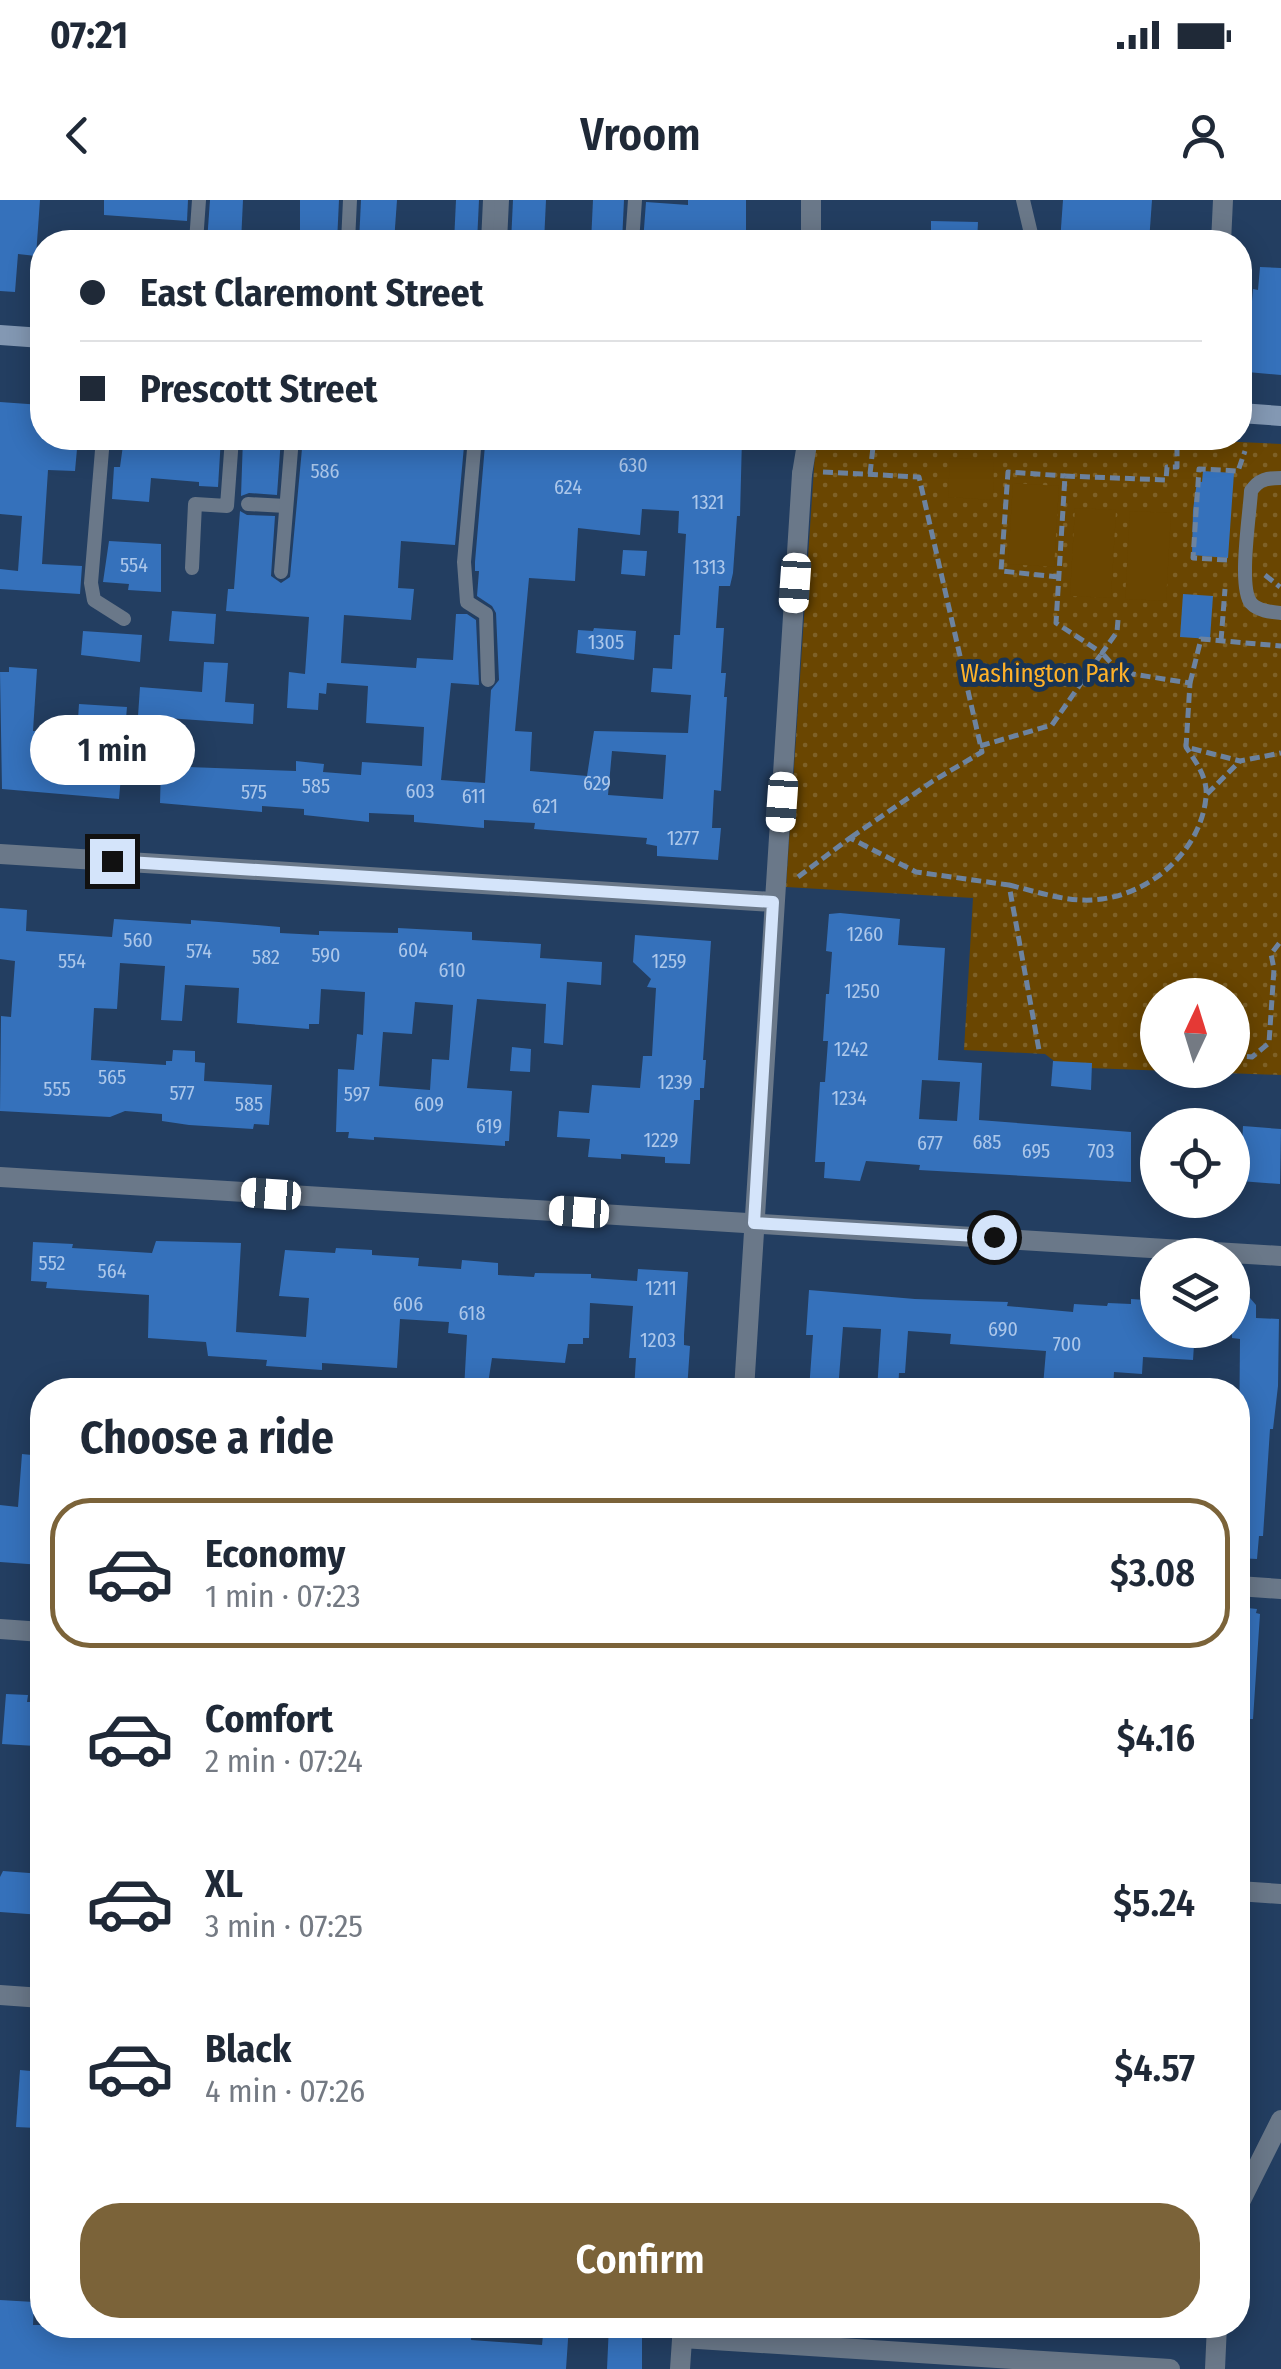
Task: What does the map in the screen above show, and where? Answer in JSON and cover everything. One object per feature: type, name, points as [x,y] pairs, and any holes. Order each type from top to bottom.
[{"type":"main road","points":[[0,335],[30,337]]},
{"type":"main road","points":[[1252,413],[1281,416]]},
{"type":"street","points":[[810,230],[811,200]]},
{"type":"street","points":[[1222,230],[1223,200]]},
{"type":"street","points":[[745,1378],[773,902],[812,473],[809,450]]},
{"type":"street","points":[[0,854],[773,902]]},
{"type":"street","points":[[0,1176],[1281,1256]]},
{"type":"street","points":[[1250,1587],[1281,1588]]},
{"type":"street","points":[[0,1629],[30,1631]]},
{"type":"street","points":[[1250,1892],[1281,1894]]},
{"type":"street","points":[[0,1995],[30,1997]]},
{"type":"street","points":[[1250,2182],[1281,2120]]},
{"type":"street","points":[[680,2369],[683,2338]]},
{"type":"street","points":[[729,2338],[898,2360],[1170,2369]]},
{"type":"street","points":[[1215,2369],[1217,2338]]},
{"type":"lane","points":[[197,230],[199,200]]},
{"type":"lane","points":[[349,230],[350,200]]},
{"type":"lane","points":[[358,230],[359,200]]},
{"type":"lane","points":[[489,230],[490,200]]},
{"type":"lane","points":[[501,230],[502,200]]},
{"type":"lane","points":[[633,230],[635,200]]},
{"type":"lane","points":[[1023,200],[1030,230]]},
{"type":"lane","points":[[101,450],[94,600],[124,620]]},
{"type":"lane","points":[[192,568],[196,504],[227,506],[231,450]]},
{"type":"lane","points":[[282,572],[291,450]]},
{"type":"lane","points":[[474,450],[464,574],[467,602],[486,614],[488,680]]},
{"type":"lane","points":[[1281,478],[1256,482],[1251,491],[1245,589],[1252,604],[1281,613]]},
{"type":"lane","points":[[248,504],[286,506]]},
{"type":"path","points":[[870,474],[873,450]]},
{"type":"path","points":[[1059,577],[1001,571],[1008,472],[1166,480],[1167,467],[1176,467],[1177,450]]},
{"type":"path","points":[[1221,641],[1230,558],[1194,558],[1199,469],[1238,471],[1245,451]]},
{"type":"path","points":[[798,877],[933,781],[982,752],[919,477],[812,473]]},
{"type":"path","points":[[1065,476],[1056,623],[1102,652],[1119,672],[1190,683]]},
{"type":"path","points":[[1254,568],[1280,587]]},
{"type":"path","points":[[980,746],[1052,725],[1117,632],[1118,620]]},
{"type":"path","points":[[850,838],[916,872],[1009,885],[1058,897],[1098,900],[1128,894],[1162,876],[1184,853],[1198,827],[1207,794],[1202,770],[1186,747],[1190,683],[1202,640],[1281,646]]},
{"type":"path","points":[[1186,747],[1240,761],[1281,753]]},
{"type":"path","points":[[1207,794],[1240,761]]},
{"type":"path","points":[[1009,885],[1039,1050]]},
{"type":"path","points":[[1250,1057],[1269,1043],[1272,954],[1281,941]]},
{"type":"green space","name":"Washington Park","points":[[1252,443],[1281,444],[1281,1075],[1250,1074],[1250,978],[1140,978],[1140,1070],[1062,1067],[1045,1054],[964,1050],[973,898],[786,887],[815,450],[1252,450]]},
{"type":"green space","points":[[950,458],[994,460],[993,500],[948,497]]},
{"type":"green space","points":[[1013,483],[1059,486],[1054,567],[1008,564]]},
{"type":"green space","points":[[1075,508],[1116,510],[1111,598],[1070,596]]},
{"type":"green space","points":[[1130,511],[1171,513],[1166,601],[1125,599]]},
{"type":"building","points":[[0,200],[40,200],[38,230],[30,230],[30,255],[18,254],[15,292],[0,291]]},
{"type":"building","points":[[104,200],[188,200],[187,221],[104,215]]},
{"type":"building","points":[[210,200],[243,200],[242,230],[208,230]]},
{"type":"building","points":[[300,200],[339,200],[338,230],[300,230]]},
{"type":"building","points":[[361,200],[397,200],[395,230],[360,230]]},
{"type":"building","points":[[456,200],[479,200],[478,230],[455,230]]},
{"type":"building","points":[[513,200],[546,200],[545,230],[512,230]]},
{"type":"building","points":[[593,200],[624,200],[623,230],[592,230]]},
{"type":"building","points":[[688,200],[746,200],[746,230],[644,230],[646,202],[688,205]]},
{"type":"building","points":[[1063,200],[1152,200],[1150,230],[1061,230]]},
{"type":"building","points":[[931,221],[978,222],[978,230],[931,230]]},
{"type":"building","points":[[1260,267],[1281,268],[1281,375],[1252,372],[1252,301],[1253,289],[1258,290]]},
{"type":"building","points":[[0,402],[30,404],[30,450],[77,450],[75,471],[48,470],[42,564],[82,566],[80,594],[0,589],[0,569],[18,571],[22,516],[0,514]]},
{"type":"building","points":[[122,450],[220,450],[218,487],[151,478],[149,502],[112,499],[114,467],[120,467]]},
{"type":"building","points":[[243,450],[280,450],[277,495],[241,496]]},
{"type":"building","points":[[302,450],[464,450],[455,545],[401,541],[398,588],[414,589],[411,620],[344,615],[341,663],[416,668],[417,658],[453,660],[456,614],[467,614],[476,620],[479,685],[451,683],[441,780],[485,783],[491,690],[499,680],[496,613],[477,596],[479,571],[475,571],[485,450],[742,450],[733,573],[730,586],[719,586],[716,628],[724,628],[721,673],[726,673],[727,697],[721,791],[714,790],[712,828],[721,828],[718,860],[657,856],[657,846],[646,844],[647,838],[534,829],[535,823],[484,820],[484,828],[414,822],[414,815],[369,813],[369,822],[304,815],[304,809],[262,806],[262,812],[160,803],[161,766],[296,771],[296,761],[324,764],[323,772],[361,775],[362,762],[422,766],[424,727],[366,723],[368,686],[327,683],[326,694],[319,693],[318,710],[287,708],[289,672],[305,674],[309,617],[226,611],[228,589],[234,589],[240,511],[275,516],[271,576],[281,583],[290,577]],"holes":[[[642,509],[679,511],[678,533],[686,534],[680,635],[674,635],[672,669],[653,668],[651,692],[691,695],[688,733],[594,731],[587,776],[530,771],[532,732],[515,731],[529,578],[575,581],[578,528],[640,535]],[[612,751],[666,755],[663,799],[608,795]]]},
{"type":"building","points":[[1203,471],[1234,473],[1228,558],[1192,555],[1193,510],[1197,481],[1202,482]]},
{"type":"building","points":[[109,541],[161,544],[161,592],[128,590],[129,584],[103,582]]},
{"type":"building","points":[[623,550],[647,551],[645,576],[621,574]]},
{"type":"building","points":[[1183,594],[1213,596],[1210,639],[1180,637]]},
{"type":"building","points":[[172,611],[216,614],[214,644],[169,641]]},
{"type":"building","points":[[578,630],[636,631],[634,660],[576,653]]},
{"type":"building","points":[[83,631],[142,635],[140,662],[81,655]]},
{"type":"building","points":[[204,662],[228,663],[225,702],[254,704],[253,724],[138,716],[140,687],[202,692]]},
{"type":"building","points":[[9,667],[37,669],[33,731],[77,734],[79,704],[127,707],[119,799],[2,789],[0,672],[9,672]]},
{"type":"building","points":[[0,908],[27,910],[26,931],[112,937],[114,919],[219,922],[280,927],[280,933],[319,935],[319,931],[398,933],[398,928],[472,932],[472,940],[541,944],[540,958],[602,962],[601,985],[567,982],[563,1045],[544,1043],[546,1004],[477,999],[467,1088],[512,1091],[509,1141],[505,1141],[505,1146],[348,1138],[349,1132],[336,1132],[338,1069],[354,1070],[357,1034],[363,1035],[365,992],[321,989],[319,1024],[309,1024],[309,1029],[237,1023],[239,988],[185,985],[182,1021],[161,1020],[165,966],[120,963],[117,1009],[94,1008],[91,1060],[166,1065],[166,1061],[172,1061],[173,1050],[195,1051],[195,1062],[205,1063],[204,1081],[272,1085],[269,1125],[254,1124],[253,1129],[189,1125],[162,1121],[162,1114],[125,1111],[110,1117],[0,1111],[1,1016],[11,1017],[15,961],[0,959]],"holes":[[[415,1002],[453,1005],[449,1060],[432,1059],[430,1090],[379,1086],[383,1032],[412,1034]]]},
{"type":"building","points":[[829,914],[900,919],[898,945],[945,948],[938,1060],[982,1063],[979,1120],[1131,1132],[1131,1182],[919,1170],[920,1165],[866,1161],[860,1181],[824,1178],[825,1162],[815,1162],[820,1082],[825,1082],[828,1041],[823,1041],[832,952],[826,951]],"holes":[[[922,1080],[960,1082],[957,1121],[919,1119]]]},
{"type":"building","points":[[635,935],[711,941],[704,1088],[700,1088],[700,1100],[694,1100],[690,1164],[665,1163],[665,1157],[588,1157],[590,1139],[557,1137],[559,1111],[589,1113],[592,1085],[640,1088],[643,1056],[652,1056],[656,988],[647,987],[651,979],[633,962]]},
{"type":"building","points":[[512,1047],[531,1049],[530,1072],[510,1071]]},
{"type":"building","points":[[1053,1061],[1092,1063],[1091,1090],[1051,1086]]},
{"type":"building","points":[[1250,1127],[1281,1129],[1280,1184],[1250,1182]]},
{"type":"building","points":[[156,1241],[241,1243],[236,1332],[306,1337],[309,1298],[279,1296],[285,1250],[372,1250],[372,1255],[419,1258],[418,1266],[461,1269],[462,1260],[498,1263],[498,1275],[534,1277],[535,1273],[591,1274],[591,1278],[637,1281],[638,1269],[688,1272],[684,1335],[684,1345],[690,1346],[688,1378],[635,1378],[636,1358],[629,1358],[633,1306],[590,1303],[589,1338],[583,1338],[583,1344],[568,1344],[565,1363],[492,1358],[489,1378],[465,1378],[467,1335],[448,1333],[449,1322],[400,1319],[397,1368],[322,1363],[322,1370],[266,1366],[267,1360],[208,1356],[206,1342],[148,1338],[149,1295],[46,1288],[47,1282],[31,1281],[33,1242],[152,1253]]},
{"type":"building","points":[[809,1290],[1008,1302],[1007,1306],[1073,1312],[1074,1304],[1131,1304],[1131,1299],[1140,1300],[1140,1348],[1194,1348],[1193,1360],[1143,1357],[1142,1374],[1114,1372],[1114,1378],[1044,1378],[1046,1351],[950,1344],[951,1334],[908,1331],[905,1373],[899,1373],[899,1378],[878,1378],[881,1329],[843,1327],[839,1378],[810,1378],[813,1335],[806,1335]]},
{"type":"building","points":[[1250,1298],[1256,1305],[1256,1318],[1279,1319],[1278,1386],[1270,1429],[1263,1536],[1259,1536],[1257,1559],[1250,1559],[1250,1378],[1240,1378],[1240,1348],[1250,1348]]},
{"type":"building","points":[[22,1454],[30,1455],[30,1564],[0,1562],[0,1505],[18,1507]]},
{"type":"building","points":[[1250,1608],[1260,1614],[1250,1719]]},
{"type":"building","points":[[6,1694],[28,1695],[30,1746],[2,1744]]},
{"type":"building","points":[[3,1871],[30,1873],[30,1914],[0,1912]]},
{"type":"building","points":[[20,2070],[30,2071],[30,2128],[16,2127]]},
{"type":"building","points":[[0,2300],[30,2302],[30,2338],[471,2338],[542,2345],[543,2338],[568,2338],[566,2369],[0,2369]]},
{"type":"building","points":[[608,2338],[642,2338],[642,2369],[607,2369]]},
{"type":"route","points":[[112,861],[773,902],[754,1223],[994,1237]]}]
